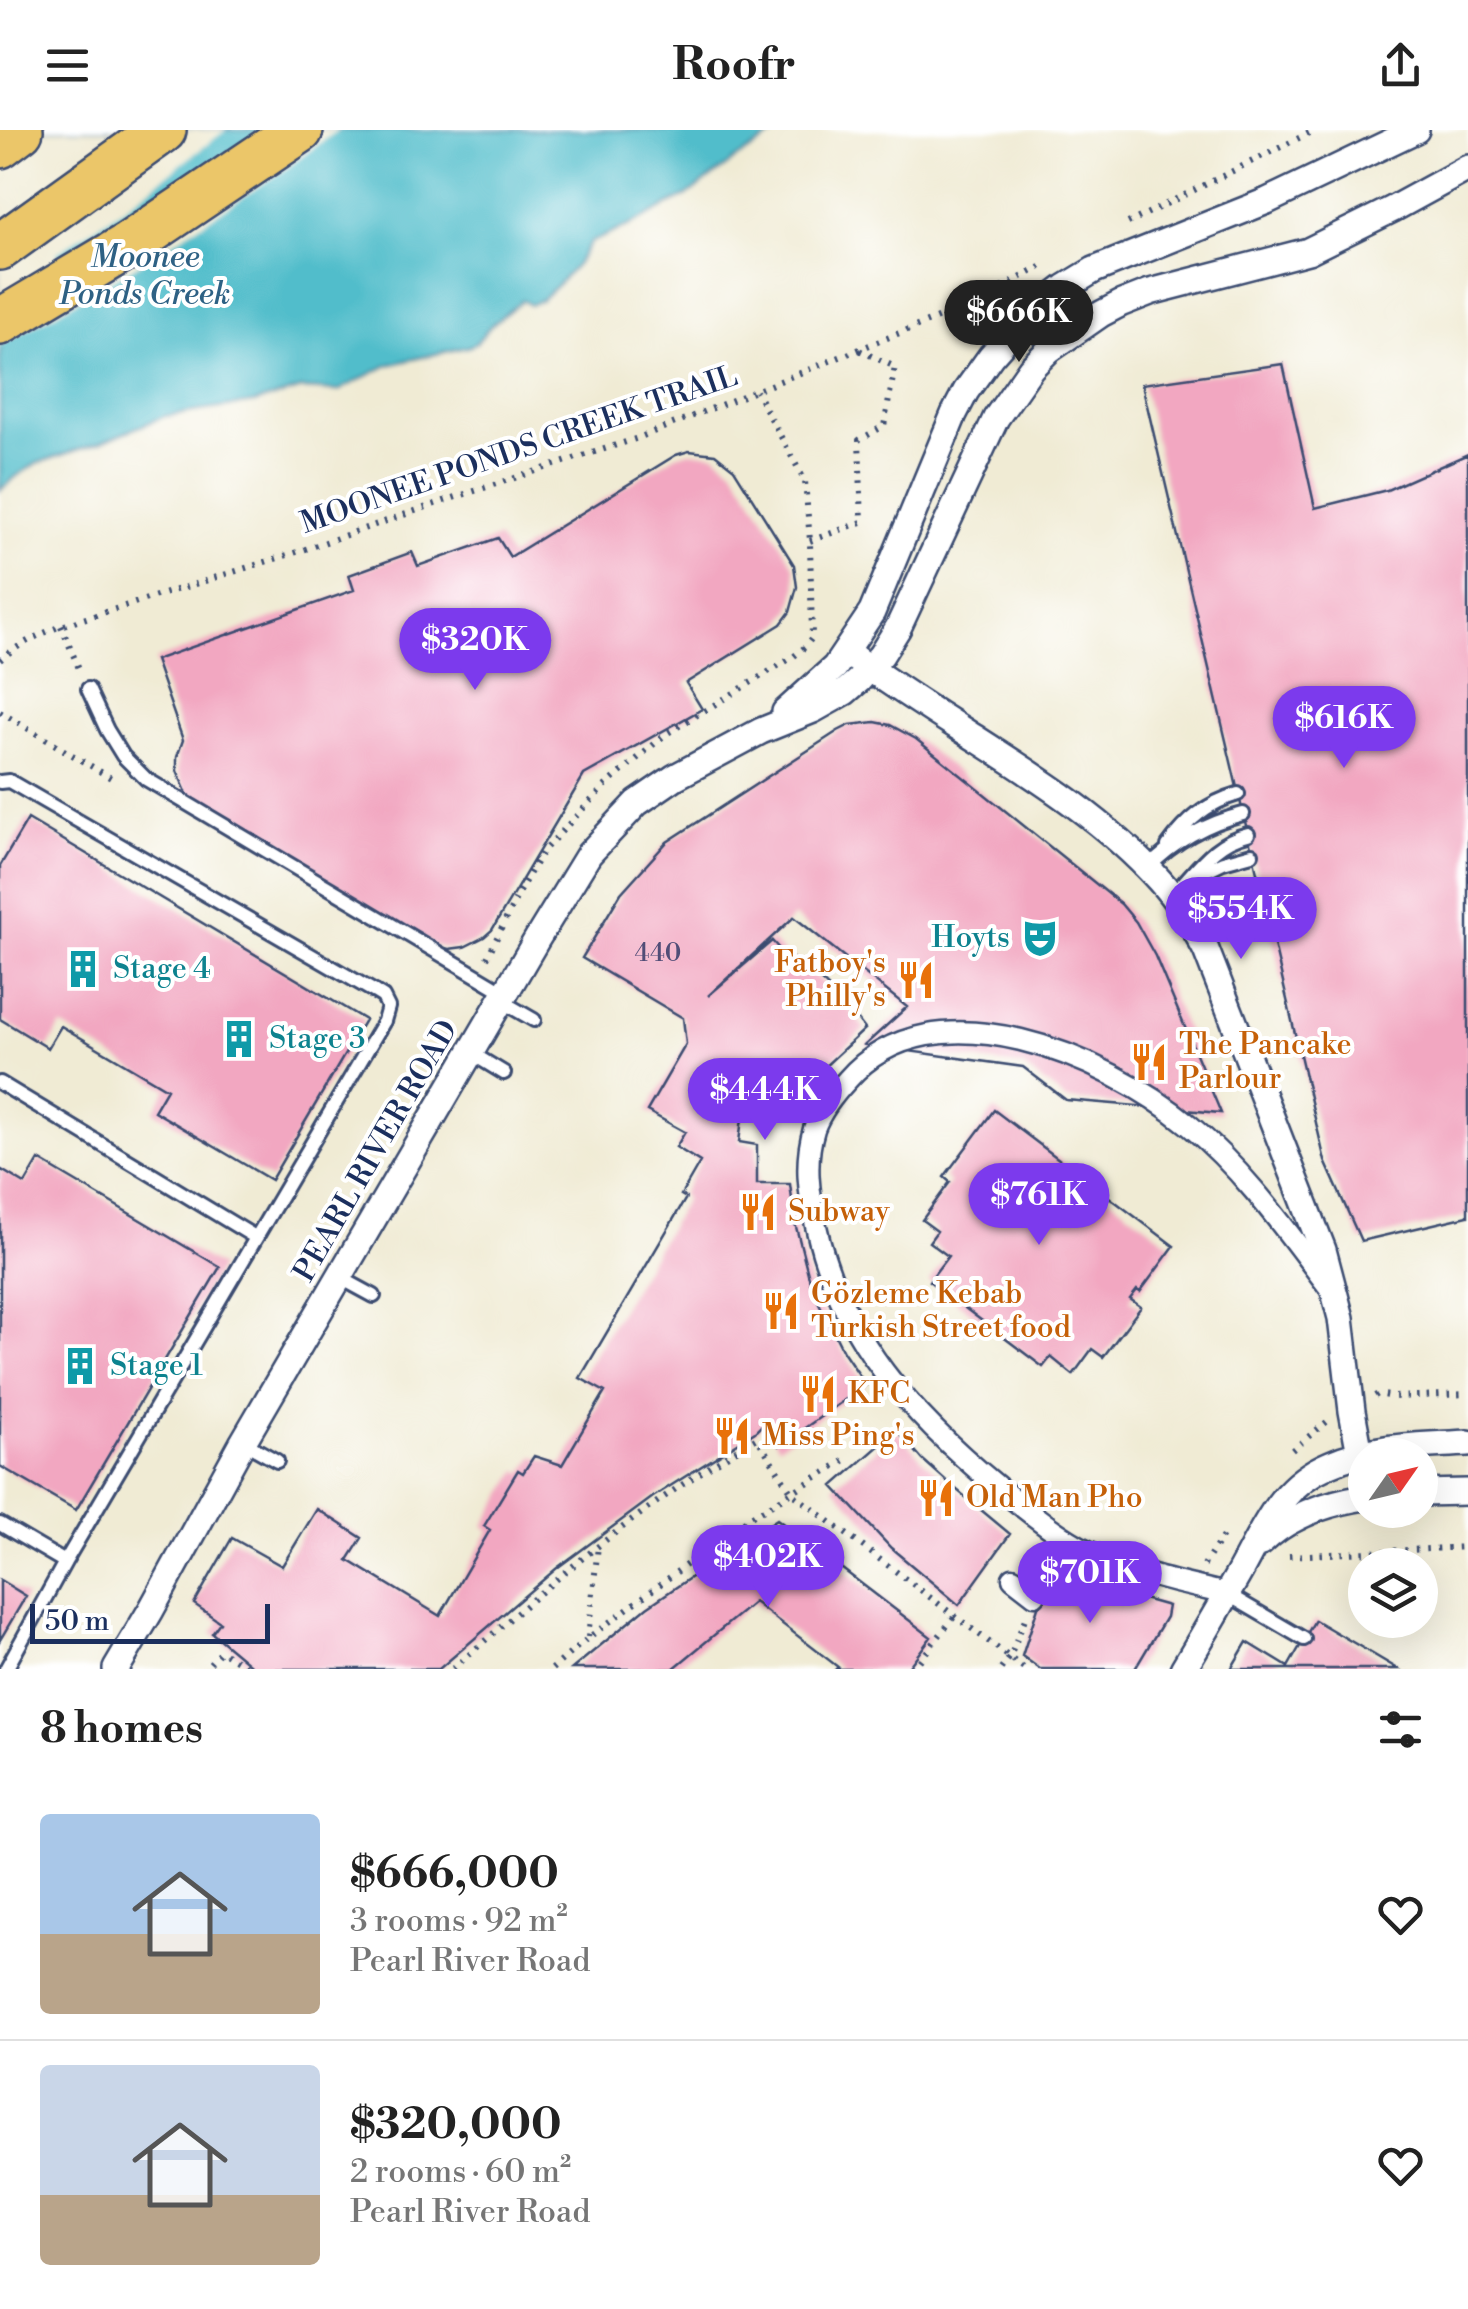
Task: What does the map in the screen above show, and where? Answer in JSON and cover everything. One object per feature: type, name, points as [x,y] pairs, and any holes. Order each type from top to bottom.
[{"type":"highway","points":[[0,144],[20,130]]},
{"type":"highway","points":[[0,247],[163,130]]},
{"type":"highway","points":[[0,322],[130,244],[300,130]]},
{"type":"street","name":"PEARL RIVER ROAD","points":[[761,731],[822,681],[847,653],[872,612],[954,414],[978,372],[1023,320],[1094,270],[1267,201],[1416,130]]},
{"type":"street","name":"PEARL RIVER ROAD","points":[[116,1669],[243,1442],[569,884],[612,828],[637,803],[674,777],[761,731],[832,701],[870,668],[904,616],[996,418],[1031,368],[1049,350],[1122,304],[1150,292],[1308,251],[1468,168]]},
{"type":"street","points":[[847,653],[1053,788],[1126,847],[1156,860],[1180,887],[1314,1223],[1341,1318],[1358,1438]]},
{"type":"street","points":[[1227,1594],[1139,1573],[1048,1528],[962,1457],[896,1390],[851,1321],[822,1251],[809,1192],[808,1157],[815,1127],[829,1101],[857,1068],[907,1039],[966,1031],[1047,1048],[1130,1084],[1188,1124],[1232,1164],[1335,1295]]},
{"type":"street","points":[[1438,1445],[1468,1443]]},
{"type":"street","points":[[1184,1669],[1272,1511],[1290,1490],[1326,1465],[1348,1458]]},
{"type":"street","points":[[1438,1493],[1468,1492]]},
{"type":"street","points":[[1248,1558],[1264,1540],[1288,1523],[1325,1506],[1348,1501]]},
{"type":"street","points":[[1013,1578],[1035,1595]]},
{"type":"lane","points":[[88,689],[123,756],[146,780],[503,997],[534,1020]]},
{"type":"lane","points":[[0,782],[9,781],[383,997],[388,1007],[384,1022],[64,1562],[6,1669]]},
{"type":"lane","points":[[1156,860],[1204,808],[1238,794]]},
{"type":"lane","points":[[1156,860],[1198,832],[1243,814]]},
{"type":"lane","points":[[1180,887],[1216,848],[1248,834]]},
{"type":"lane","points":[[1180,887],[1212,866],[1252,854]]},
{"type":"lane","points":[[471,1053],[504,1072]]},
{"type":"lane","points":[[0,1082],[255,1237]]},
{"type":"lane","points":[[339,1277],[374,1296]]},
{"type":"lane","points":[[243,1442],[277,1461]]},
{"type":"lane","points":[[0,1524],[64,1562]]},
{"type":"lane","points":[[1227,1594],[1304,1639]]},
{"type":"path","points":[[1117,228],[1315,130]]},
{"type":"path","name":"MOONEE PONDS CREEK TRAIL","points":[[0,660],[32,637],[61,626],[638,438],[962,308],[1050,263]]},
{"type":"path","points":[[810,541],[862,522],[859,440],[884,426],[895,368],[859,350]]},
{"type":"path","points":[[756,391],[804,481],[810,601]]},
{"type":"path","points":[[61,626],[88,689]]},
{"type":"path","points":[[1378,1394],[1468,1394]]},
{"type":"path","points":[[453,1669],[598,1544],[757,1438],[792,1494],[1025,1669]]},
{"type":"path","points":[[552,1669],[749,1518],[847,1459]]},
{"type":"path","points":[[588,1638],[598,1544]]},
{"type":"path","points":[[1248,1558],[1468,1547]]},
{"type":"path","points":[[1001,1669],[1010,1657],[1035,1595]]},
{"type":"path","points":[[913,1669],[954,1617]]},
{"type":"path","points":[[210,1662],[221,1651],[250,1669]]},
{"type":"water","name":"Moonee Ponds Creek","points":[[0,130],[782,130],[688,195],[591,242],[576,265],[542,299],[530,305],[522,300],[470,346],[388,365],[338,391],[302,389],[254,403],[165,416],[38,463],[0,490]]},
{"type":"pier","points":[[0,130],[226,130],[124,208],[57,253],[63,262],[266,130],[338,130],[138,265],[0,345]]},
{"type":"building","points":[[1283,364],[1315,508],[1387,490],[1468,454],[1468,1216],[1361,1241],[1325,1161],[1142,384]]},
{"type":"building","points":[[689,451],[715,454],[734,469],[794,565],[797,587],[790,612],[781,624],[686,683],[702,709],[584,775],[492,930],[484,937],[464,947],[435,946],[187,794],[177,771],[183,740],[155,660],[354,590],[349,575],[412,552],[418,566],[498,538],[510,557],[676,455]]},
{"type":"building","points":[[875,722],[916,739],[1121,904],[1155,956],[1221,1113],[1066,1100],[1023,1067],[865,1045],[907,1007],[794,917],[708,996],[772,941],[843,1001],[865,1029],[763,1124],[744,1102],[739,1142],[757,1145],[757,1184],[790,1184],[795,1223],[812,1289],[843,1351],[866,1385],[779,1446],[764,1423],[653,1497],[557,1568],[439,1669],[255,1669],[212,1633],[220,1622],[194,1604],[232,1538],[282,1566],[317,1509],[362,1538],[348,1560],[440,1616],[490,1530],[484,1526],[518,1470],[523,1473],[534,1456],[562,1465],[605,1392],[580,1378],[686,1198],[681,1195],[700,1162],[676,1147],[685,1132],[647,1111],[686,1044],[683,1018],[582,958],[621,893],[667,842],[838,731]]},
{"type":"building","points":[[28,819],[365,1020],[271,1180],[154,1111],[167,1089],[61,1026],[48,1048],[0,1019],[0,866]]},
{"type":"building","points":[[994,1110],[1174,1246],[1140,1292],[1137,1290],[1130,1299],[1141,1307],[1103,1357],[1092,1349],[1073,1375],[1051,1357],[1043,1367],[929,1281],[948,1256],[929,1242],[937,1231],[922,1220],[950,1182],[944,1177]]},
{"type":"building","name":"Stage 1","points":[[39,1160],[220,1267],[76,1510],[0,1466],[0,1169],[25,1184]]},
{"type":"building","points":[[897,1430],[923,1460],[1010,1534],[959,1605],[891,1548],[833,1486]]},
{"type":"building","points":[[777,1519],[931,1637],[907,1669],[836,1669],[754,1602],[673,1669],[572,1669],[647,1607]]},
{"type":"building","points":[[1052,1564],[1108,1589],[1168,1606],[1166,1617],[1135,1669],[1040,1669],[1022,1656]]},
{"type":"building","points":[[0,1580],[26,1596],[0,1640]]},
{"type":"building","points":[[1315,1620],[1398,1669],[1231,1669],[1247,1642],[1288,1667]]},
{"type":"place","name":"Hoyts","points":[[1040,938]]},
{"type":"place","name":"Stage 4","points":[[83,969]]},
{"type":"place","name":"Fatboy's Philly's","points":[[916,980]]},
{"type":"place","name":"Stage 3","points":[[239,1039]]},
{"type":"place","name":"The Pancake Parlour","points":[[1149,1062]]},
{"type":"place","name":"Subway","points":[[758,1212]]},
{"type":"place","name":"Gözleme Kebab Turkish Street food","points":[[781,1311]]},
{"type":"place","name":"Stage 1","points":[[80,1366]]},
{"type":"place","name":"KFC","points":[[818,1394]]},
{"type":"place","name":"Miss Ping's","points":[[732,1436]]},
{"type":"place","name":"Old Man Pho","points":[[936,1498]]}]
